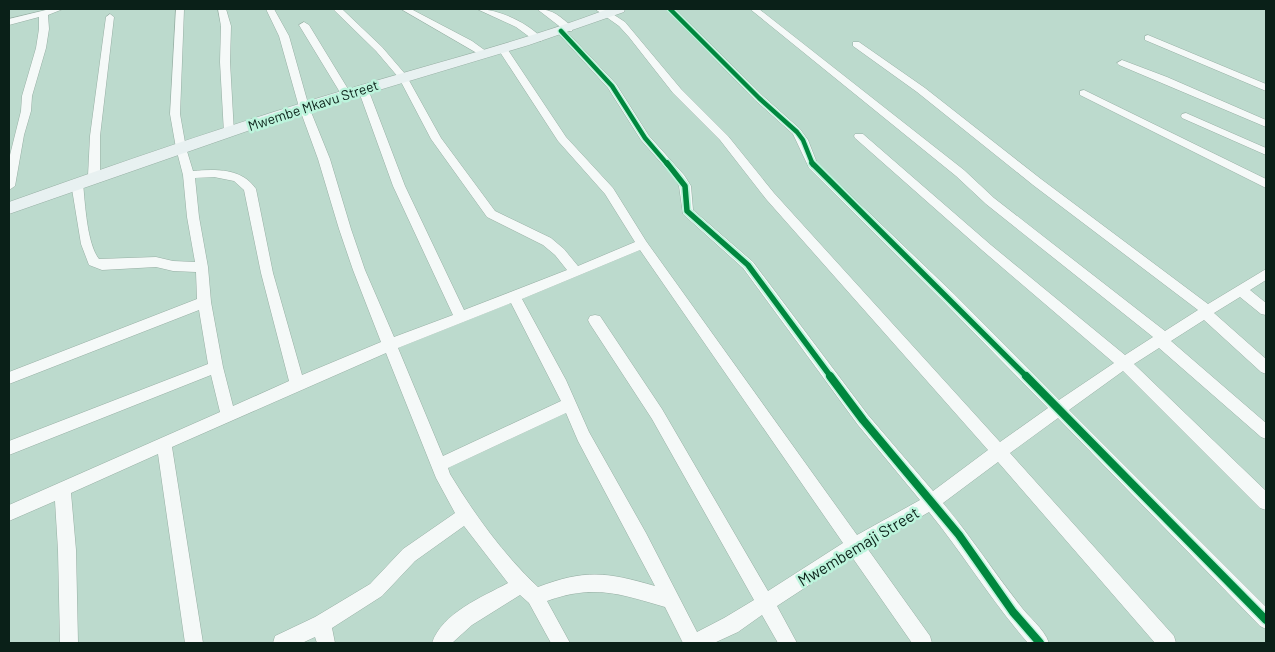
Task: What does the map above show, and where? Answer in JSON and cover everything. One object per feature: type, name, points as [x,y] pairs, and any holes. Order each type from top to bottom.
[{"type":"street","points":[[9,22],[59,9]]},
{"type":"street","points":[[180,9],[175,114],[181,148],[189,175],[193,217],[202,267],[204,302],[216,367],[228,414]]},
{"type":"street","points":[[222,9],[226,26],[225,62],[229,132]]},
{"type":"street","points":[[270,9],[284,36],[304,107],[324,159],[344,229],[444,478],[466,515],[522,584],[535,597],[561,643]]},
{"type":"street","points":[[337,9],[379,49],[403,77],[436,139],[491,214],[499,220],[540,237],[555,247],[575,271]]},
{"type":"street","points":[[406,9],[485,54]]},
{"type":"street","points":[[482,9],[519,25],[538,38]]},
{"type":"street","points":[[541,9],[553,15],[612,86],[645,138],[680,178],[684,186],[687,211],[748,265],[863,420],[930,503],[959,535],[1013,612],[1040,643]]},
{"type":"street","points":[[670,9],[800,137],[805,145],[805,153],[812,165],[1060,409],[1266,620]]},
{"type":"street","points":[[754,9],[960,173],[990,201],[1162,339],[1266,432]]},
{"type":"street","points":[[608,10],[632,35],[677,91],[724,138],[770,196],[907,347],[1166,643]]},
{"type":"street","name":"Mwembe Mkavu Street","points":[[9,208],[94,176],[304,107],[565,30],[608,10]]},
{"type":"street","points":[[9,186],[19,135],[26,111],[27,96],[41,48],[44,29],[43,13]]},
{"type":"street","points":[[94,176],[93,149],[99,96],[108,50],[110,17]]},
{"type":"street","points":[[304,25],[346,94]]},
{"type":"street","points":[[1148,38],[1266,88]]},
{"type":"street","points":[[856,44],[921,90],[1036,182],[1206,311],[1266,368]]},
{"type":"street","points":[[503,49],[562,138],[609,191],[642,244],[923,643]]},
{"type":"street","points":[[1122,63],[1164,79],[1266,124]]},
{"type":"street","points":[[363,89],[400,186],[461,318]]},
{"type":"street","points":[[1084,93],[1266,184]]},
{"type":"street","points":[[1186,116],[1266,152]]},
{"type":"street","points":[[859,136],[987,248],[1124,363],[1266,502]]},
{"type":"street","points":[[189,175],[219,173],[247,183],[250,189],[267,273],[297,384]]},
{"type":"street","points":[[76,183],[87,240],[92,259],[96,263],[102,265],[156,262],[173,266],[202,267]]},
{"type":"street","points":[[9,513],[297,384],[389,345],[514,297],[642,244]]},
{"type":"street","name":"Mwembemaji Street","points":[[694,643],[712,639],[764,603],[854,546],[930,503],[998,452],[1124,363],[1266,274]]},
{"type":"street","points":[[1240,290],[1266,310]]},
{"type":"street","points":[[514,297],[561,384],[583,436],[640,538],[694,643]]},
{"type":"street","points":[[9,378],[204,302]]},
{"type":"street","points":[[595,320],[658,414],[788,643]]},
{"type":"street","points":[[9,448],[216,367]]},
{"type":"street","points":[[439,465],[570,404]]},
{"type":"street","points":[[164,443],[194,643]]},
{"type":"street","points":[[62,489],[67,550],[69,643]]},
{"type":"street","points":[[282,643],[322,624],[376,590],[409,555],[466,515]]},
{"type":"street","points":[[535,597],[559,588],[594,582],[625,587],[671,600]]},
{"type":"street","points":[[441,643],[458,624],[522,584]]},
{"type":"street","points":[[322,624],[326,643]]},
{"type":"cycle path","points":[[670,9],[759,98],[787,121],[803,140],[813,165],[949,298],[1266,620]]},
{"type":"cycle path","points":[[561,31],[612,86],[645,138],[680,178],[685,186],[687,211],[748,265],[863,420],[959,535],[1013,612],[1040,643]]}]
